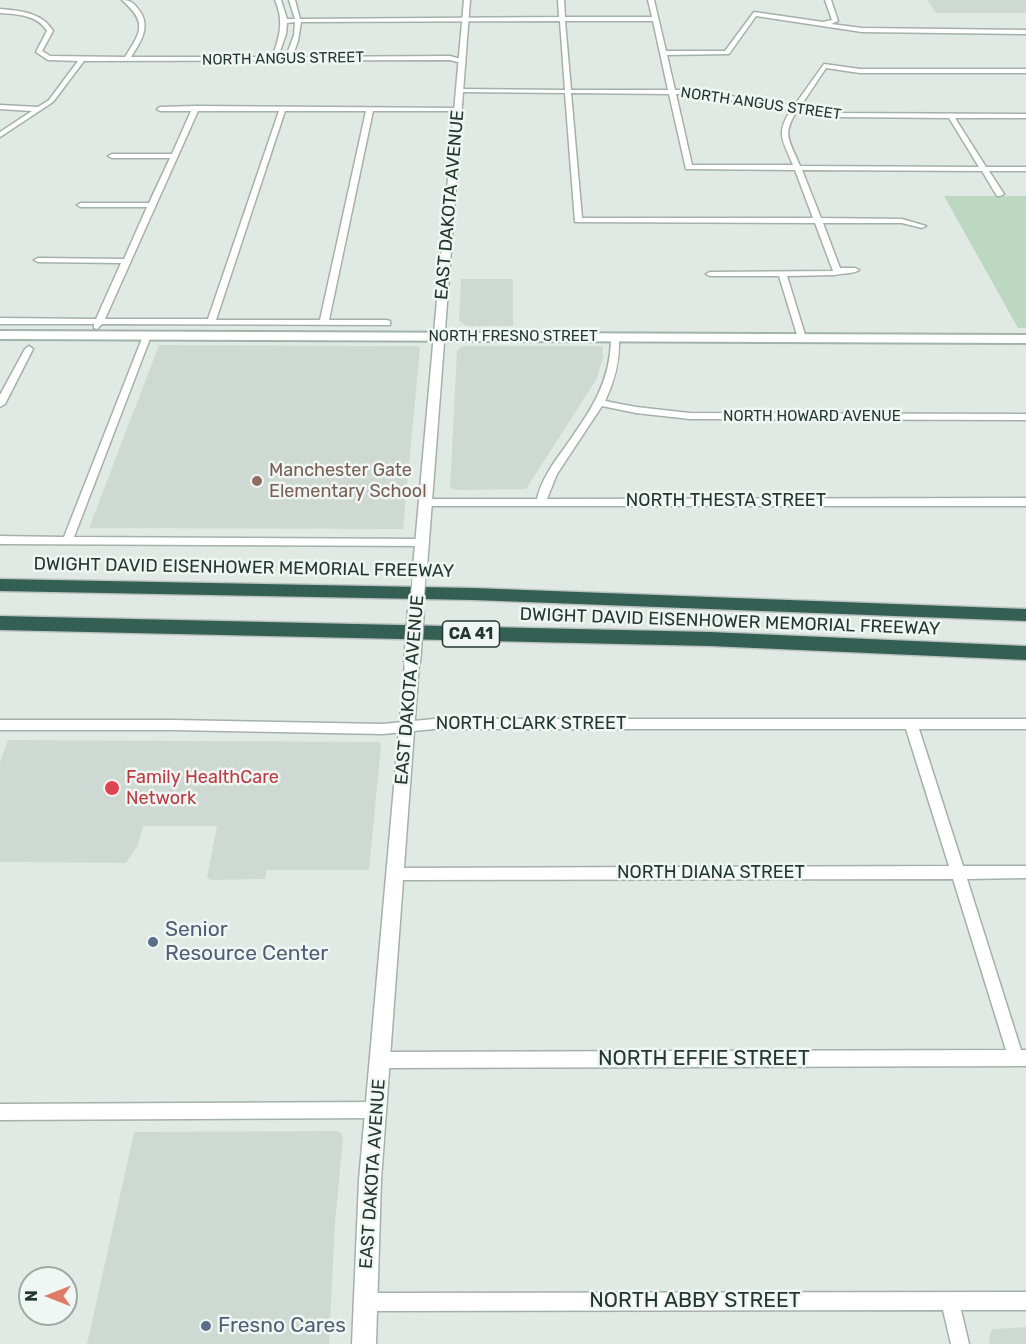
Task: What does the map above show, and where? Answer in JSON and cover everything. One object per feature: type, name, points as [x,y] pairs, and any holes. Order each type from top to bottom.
[{"type":"highway","name":"DWIGHT DAVID EISENHOWER MEMORIAL FREEWAY","points":[[0,585],[473,594],[1026,613]]},
{"type":"highway","name":"DWIGHT DAVID EISENHOWER MEMORIAL FREEWAY","points":[[0,623],[710,639],[1026,653]]},
{"type":"highway","points":[[942,651],[1026,659]]},
{"type":"main road","name":"NORTH FRESNO STREET","points":[[0,335],[1026,339]]},
{"type":"street","points":[[125,0],[137,9],[143,27],[141,37],[127,59]]},
{"type":"street","points":[[278,0],[285,21],[282,40],[276,55],[280,61],[290,56],[296,40],[299,20],[292,0]]},
{"type":"street","name":"EAST DAKOTA AVENUE","points":[[364,1344],[370,1180],[467,0]]},
{"type":"street","points":[[561,0],[578,220],[902,221],[922,226]]},
{"type":"street","points":[[651,0],[689,167],[1026,169]]},
{"type":"street","points":[[823,24],[835,21],[828,0]]},
{"type":"street","name":"NORTH ANGUS STREET","points":[[0,11],[31,16],[48,26],[49,36],[39,52],[42,56],[58,59],[194,60],[207,63],[280,61],[449,64],[462,61]]},
{"type":"street","points":[[664,53],[727,53],[754,14],[878,31],[1026,32]]},
{"type":"street","points":[[285,21],[656,20]]},
{"type":"street","points":[[0,135],[39,109],[60,91],[82,59]]},
{"type":"street","points":[[837,270],[784,133],[785,124],[824,66],[860,71],[1026,71]]},
{"type":"street","name":"NORTH ANGUS STREET","points":[[460,91],[703,92],[836,115],[1026,116]]},
{"type":"street","points":[[0,107],[39,109]]},
{"type":"street","points":[[92,335],[196,108]]},
{"type":"street","points":[[211,322],[283,108]]},
{"type":"street","points":[[160,109],[458,109]]},
{"type":"street","points":[[324,323],[370,109]]},
{"type":"street","points":[[951,116],[1000,194]]},
{"type":"street","points":[[112,156],[175,156]]},
{"type":"street","points":[[81,205],[152,205]]},
{"type":"street","points":[[38,260],[126,261]]},
{"type":"street","points":[[710,274],[836,273],[837,270],[855,270]]},
{"type":"street","points":[[782,273],[802,338]]},
{"type":"street","points":[[0,321],[387,323]]},
{"type":"street","points":[[68,539],[147,336]]},
{"type":"street","points":[[542,501],[548,480],[599,403],[613,377],[616,361],[615,337]]},
{"type":"street","points":[[0,404],[29,349]]},
{"type":"street","name":"NORTH HOWARD AVENUE","points":[[599,403],[690,416],[1023,417]]},
{"type":"street","points":[[1023,417],[1026,429]]},
{"type":"street","name":"NORTH THESTA STREET","points":[[425,502],[1026,502]]},
{"type":"street","points":[[0,540],[422,543]]},
{"type":"street","name":"NORTH CLARK STREET","points":[[0,725],[383,729],[434,724],[1026,724]]},
{"type":"street","points":[[911,724],[1021,1058]]},
{"type":"street","name":"NORTH DIANA STREET","points":[[395,874],[1026,872]]},
{"type":"street","name":"NORTH EFFIE STREET","points":[[381,1060],[1021,1058]]},
{"type":"street","points":[[0,1112],[377,1110]]},
{"type":"street","points":[[950,1301],[960,1344]]},
{"type":"street","name":"NORTH ABBY STREET","points":[[365,1302],[1026,1301]]},
{"type":"shaded area","points":[[927,0],[1026,0],[1026,13],[936,13]]},
{"type":"shaded area","points":[[461,279],[513,279],[513,326],[467,326],[459,321]]},
{"type":"shaded area","name":"Manchester Gate Elementary School","points":[[159,345],[417,346],[420,348],[403,529],[89,528]]},
{"type":"shaded area","points":[[463,346],[603,346],[603,358],[596,380],[526,489],[456,490],[450,488],[457,350]]},
{"type":"shaded area","points":[[8,740],[379,742],[381,746],[369,870],[267,870],[265,879],[211,880],[207,878],[217,826],[143,826],[138,845],[126,863],[0,862],[0,762]]},
{"type":"shaded area","points":[[337,1131],[343,1138],[335,1223],[329,1344],[87,1344],[134,1132]]},
{"type":"shaded area","points":[[1026,1327],[1026,1344],[989,1344],[990,1333],[993,1329]]},
{"type":"green space","points":[[944,196],[1026,196],[1026,328],[1018,328]]},
{"type":"place","name":"Manchester Gate Elementary School","points":[[257,481]]},
{"type":"place","name":"Family HealthCare Network","points":[[112,788]]},
{"type":"place","name":"Senior Resource Center","points":[[153,942]]},
{"type":"place","name":"Fresno Cares","points":[[206,1326]]}]
